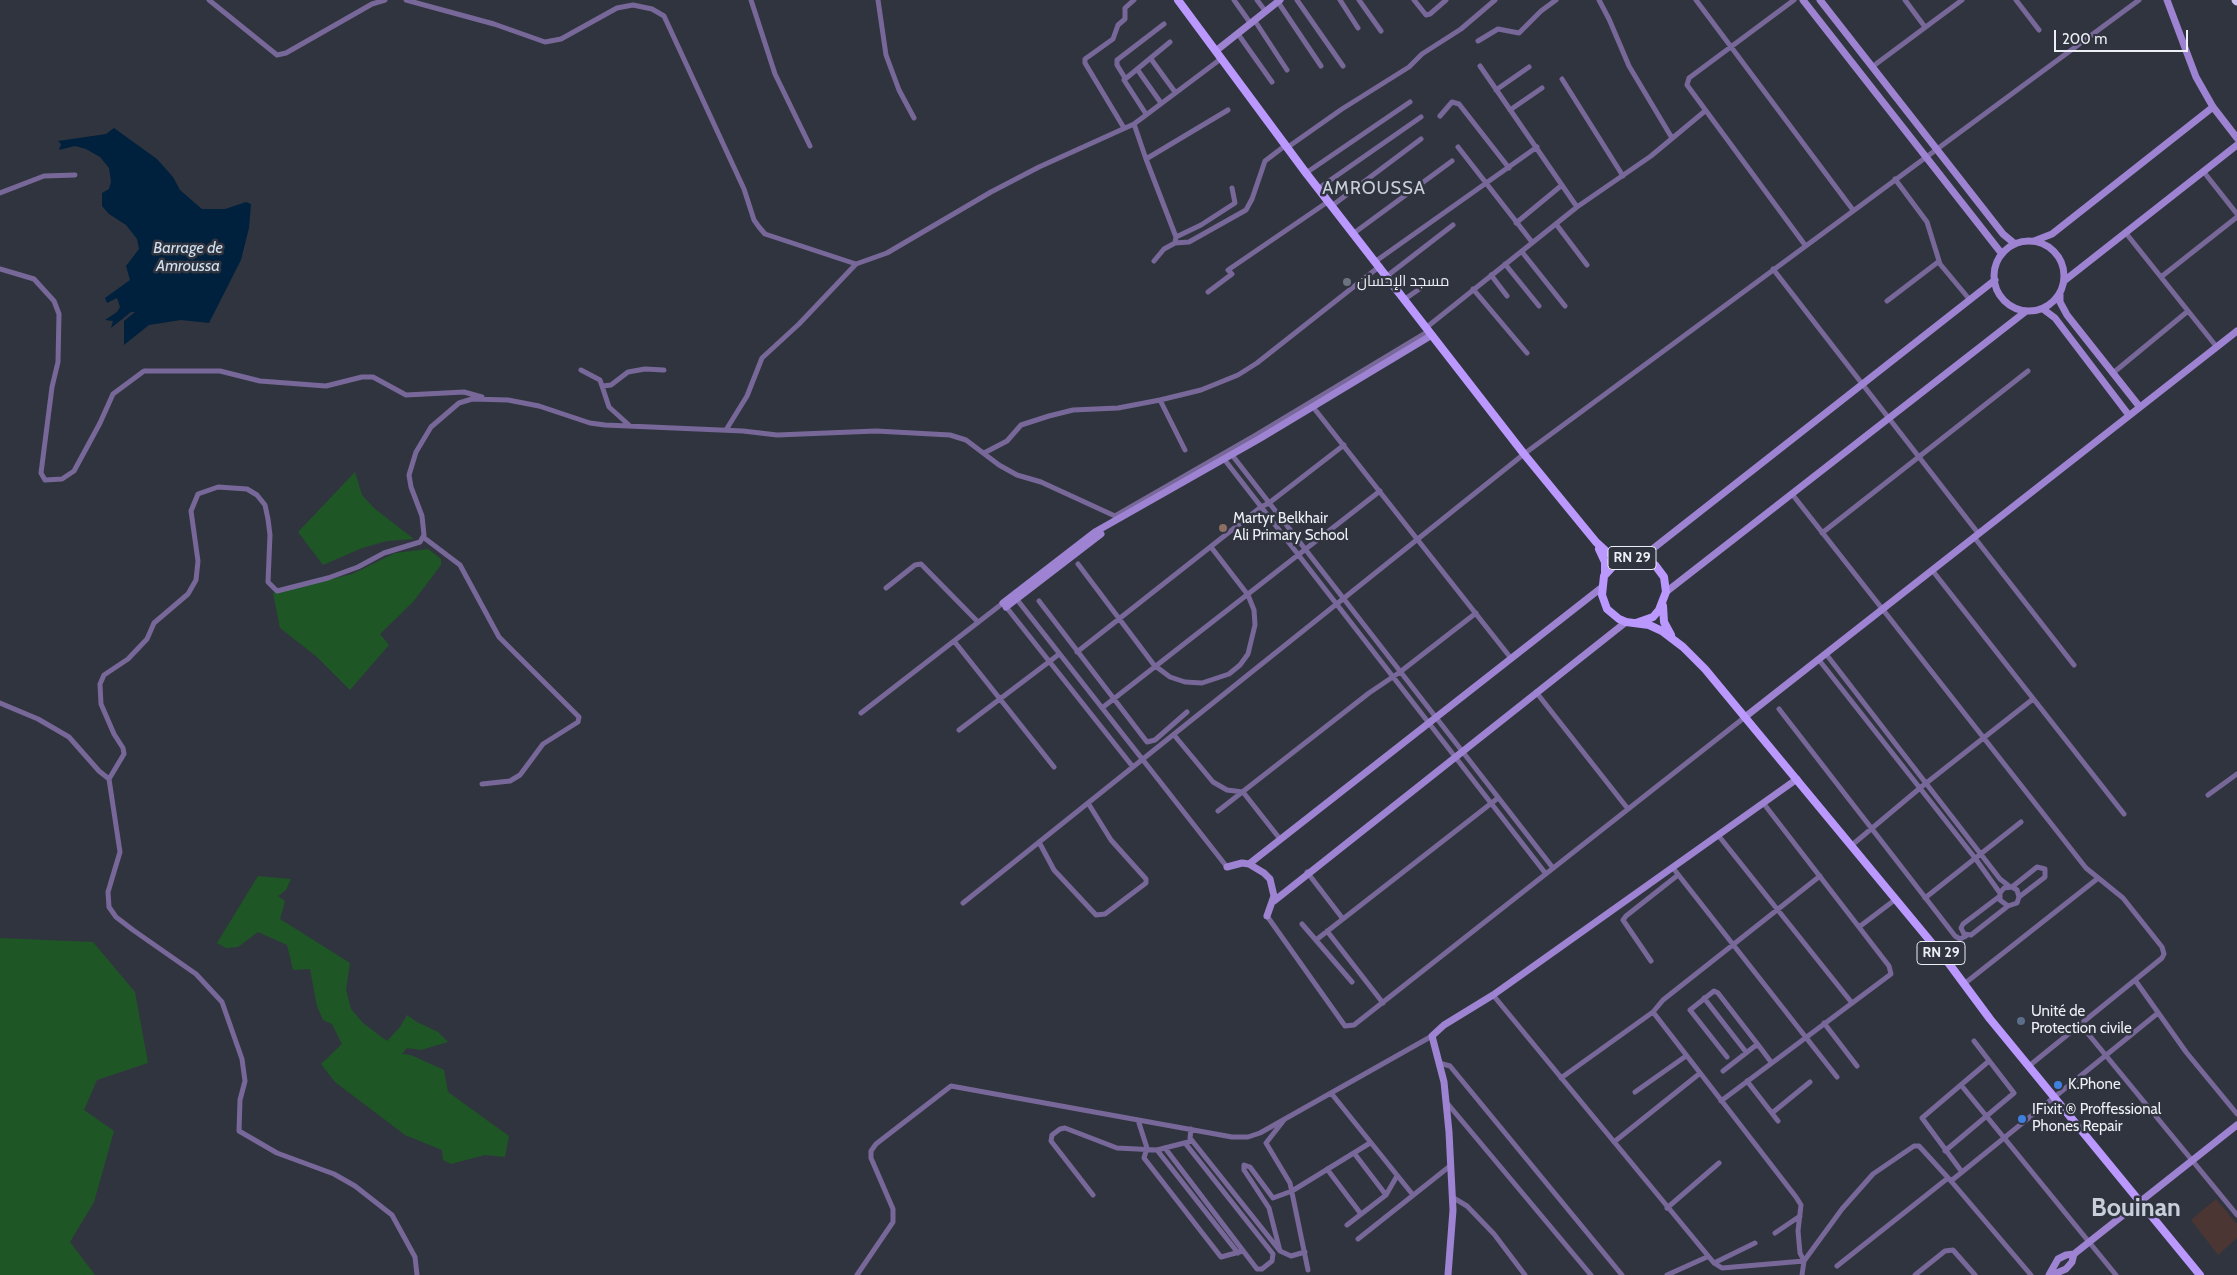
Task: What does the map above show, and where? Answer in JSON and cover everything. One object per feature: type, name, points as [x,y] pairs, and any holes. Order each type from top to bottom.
[{"type":"main road","name":"RN 29","points":[[1180,1],[1306,173],[1524,454],[1596,542],[1608,553],[1624,559],[1641,558],[1660,571],[1666,592],[1664,622],[1673,639]]},
{"type":"main road","name":"RN 29","points":[[1596,542],[1605,562],[1601,588],[1607,609],[1612,615],[1626,622],[1656,628],[1673,639],[1698,662],[1896,899],[2029,1066],[2200,1275]]},
{"type":"main road","name":"RN 29","points":[[1604,576],[1609,568],[1624,559]]},
{"type":"main road","points":[[1636,623],[1653,617],[1664,602]]},
{"type":"street","points":[[209,0],[276,55],[286,53],[372,4],[386,0]]},
{"type":"street","points":[[406,0],[494,24],[545,42],[561,39],[617,8],[633,5],[652,9],[664,16],[744,189],[754,220],[764,234],[856,264]]},
{"type":"street","points":[[751,0],[775,74],[810,146]]},
{"type":"street","points":[[878,0],[886,55],[899,90],[914,118]]},
{"type":"street","points":[[1124,128],[1086,63],[1085,58],[1113,39],[1118,25],[1126,17],[1125,8],[1134,0]]},
{"type":"street","points":[[1234,0],[1253,22],[1287,70]]},
{"type":"street","points":[[1257,0],[1266,12]]},
{"type":"street","points":[[1297,0],[1343,66]]},
{"type":"street","points":[[1340,0],[1358,28]]},
{"type":"street","points":[[1359,0],[1381,31]]},
{"type":"street","points":[[1414,0],[1426,15],[1430,14],[1446,0]]},
{"type":"street","points":[[1176,240],[1189,242],[1246,210],[1252,200],[1265,161],[1409,67],[1422,54],[1461,29],[1495,0]]},
{"type":"street","points":[[1478,41],[1498,29],[1520,33],[1541,11],[1556,0]]},
{"type":"street","points":[[1599,0],[1629,66],[1672,138]]},
{"type":"street","points":[[1696,0],[1854,210]]},
{"type":"street","points":[[1794,0],[1687,81],[1688,88],[1805,245]]},
{"type":"street","points":[[1803,0],[2002,254]]},
{"type":"street","points":[[1820,0],[2003,234],[2015,244]]},
{"type":"street","points":[[1905,0],[1925,27]]},
{"type":"street","points":[[1872,67],[1962,0]]},
{"type":"street","points":[[2016,0],[2038,30]]},
{"type":"street","points":[[963,903],[1524,454],[2139,0]]},
{"type":"street","points":[[2167,0],[2196,77],[2213,108],[2237,138]]},
{"type":"street","points":[[1217,50],[1279,1],[1321,66]]},
{"type":"street","points":[[1146,114],[1124,82],[1125,78],[1116,61],[1164,24]]},
{"type":"street","points":[[1238,34],[1272,82]]},
{"type":"street","points":[[1125,78],[1170,42]]},
{"type":"street","points":[[726,430],[747,396],[762,358],[799,324],[856,264],[887,253],[991,192],[1134,124],[1222,58]]},
{"type":"street","points":[[1151,59],[1176,92]]},
{"type":"street","points":[[1480,66],[1578,207]]},
{"type":"street","points":[[1496,90],[1529,67]]},
{"type":"street","points":[[1137,69],[1161,102]]},
{"type":"street","points":[[1562,79],[1623,176]]},
{"type":"street","points":[[1510,110],[1542,88]]},
{"type":"street","points":[[1306,173],[1410,102]]},
{"type":"street","points":[[1440,116],[1452,102],[1459,104],[1509,168]]},
{"type":"street","points":[[2025,312],[2008,304],[2001,297],[1994,280],[1996,266],[2002,254],[2015,244],[2034,241],[2052,234],[2213,108]]},
{"type":"street","points":[[1146,159],[1228,110]]},
{"type":"street","points":[[862,713],[978,622],[1005,605],[1102,533],[1315,408],[1430,333],[1473,289],[1578,207],[1623,176],[1705,111]]},
{"type":"street","points":[[1319,188],[1421,117]]},
{"type":"street","points":[[1134,124],[1176,240]]},
{"type":"street","points":[[1208,292],[1232,274],[1228,270],[1331,203],[1421,139]]},
{"type":"street","points":[[2064,281],[2237,145]]},
{"type":"street","points":[[1458,146],[1532,242]]},
{"type":"street","points":[[984,453],[1007,441],[1021,425],[1049,416],[1073,410],[1118,408],[1160,400],[1200,390],[1238,375],[1257,363],[1378,264],[1537,147]]},
{"type":"street","points":[[1354,233],[1452,161]]},
{"type":"street","points":[[2161,277],[2237,216],[2203,171]]},
{"type":"street","points":[[0,193],[44,176],[75,175]]},
{"type":"street","points":[[1895,179],[1927,222],[1938,262],[1970,300]]},
{"type":"street","points":[[1516,223],[1562,185]]},
{"type":"street","points":[[1154,261],[1164,249],[1176,240],[1235,203],[1232,188]]},
{"type":"street","points":[[1556,224],[1587,265]]},
{"type":"street","points":[[1387,276],[1453,225]]},
{"type":"street","points":[[2125,232],[2216,346]]},
{"type":"street","points":[[2034,241],[2051,248],[2058,255],[2062,263],[2064,281],[2060,302],[2067,314],[2139,406]]},
{"type":"street","points":[[1522,252],[1565,306]]},
{"type":"street","points":[[1887,301],[1938,262]]},
{"type":"street","points":[[1505,264],[1539,306]]},
{"type":"street","points":[[0,269],[34,279],[54,301],[59,314],[58,362],[52,387],[41,473],[45,480],[62,478],[74,471],[100,423],[113,394],[144,371],[220,371],[260,381],[326,386],[362,377],[373,377],[406,395],[464,392],[490,400]]},
{"type":"street","points":[[1773,269],[1919,457],[2074,665]]},
{"type":"street","points":[[1491,275],[1507,296]]},
{"type":"street","points":[[1641,558],[1994,280]]},
{"type":"street","points":[[1405,299],[1425,285]]},
{"type":"street","points":[[1473,289],[1527,353]]},
{"type":"street","points":[[1666,592],[2025,312],[2043,309],[2060,294]]},
{"type":"street","points":[[2043,309],[2055,318],[2128,414]]},
{"type":"street","points":[[2113,373],[2188,311]]},
{"type":"street","points":[[1626,622],[1307,872],[1274,901],[1267,916],[1345,1026],[1354,1025],[1383,1003],[2128,414],[2237,331]]},
{"type":"street","points":[[417,1275],[415,1257],[392,1215],[355,1186],[334,1174],[277,1154],[239,1131],[240,1100],[245,1081],[234,1032],[222,1002],[196,974],[127,926],[116,917],[109,907],[108,892],[120,852],[109,779],[124,754],[123,748],[114,734],[101,704],[100,684],[104,675],[128,659],[148,639],[154,623],[188,594],[196,580],[198,561],[191,512],[198,494],[218,487],[247,489],[257,495],[265,505],[268,519],[270,535],[268,582],[277,591],[328,578],[358,567],[384,553],[414,546],[420,542],[423,537],[422,516],[409,475],[416,452],[431,427],[459,403],[472,399],[508,400],[539,406],[590,423],[630,426],[726,430],[778,435],[876,431],[937,433],[966,440],[999,465],[1017,474],[1042,482],[1115,516],[1430,333]]},
{"type":"street","points":[[581,370],[600,380],[605,400],[630,426]]},
{"type":"street","points":[[603,386],[611,385],[628,372],[664,370]]},
{"type":"street","points":[[1822,533],[2028,371]]},
{"type":"street","points":[[1160,400],[1185,450]]},
{"type":"street","points":[[1315,408],[1510,658]]},
{"type":"street","points":[[1077,652],[1261,507],[1269,503],[1344,445]]},
{"type":"street","points":[[1233,457],[1553,868]]},
{"type":"street","points":[[1226,461],[1546,874]]},
{"type":"street","points":[[1102,708],[1380,491]]},
{"type":"street","points":[[1792,494],[2086,868],[2097,879],[2124,898],[2164,949],[2162,958],[2029,1066]]},
{"type":"street","points":[[423,537],[460,565],[499,637],[579,717],[578,722],[543,744],[515,778],[510,781],[482,784]]},
{"type":"street","points":[[1078,564],[1156,667],[1170,677],[1185,682],[1202,683],[1229,674],[1248,654],[1253,640],[1254,610],[1248,595],[1211,547]]},
{"type":"street","points":[[886,588],[915,565],[921,564],[978,622]]},
{"type":"street","points":[[1932,570],[2124,814]]},
{"type":"street","points":[[1249,864],[1601,588]]},
{"type":"street","points":[[1015,597],[1058,655],[1227,866],[1242,863],[1249,864],[1264,872],[1273,888],[1274,901]]},
{"type":"street","points":[[1039,601],[1147,742],[1151,742],[1186,712]]},
{"type":"street","points":[[1005,605],[1133,767]]},
{"type":"street","points":[[1218,811],[1369,693],[1400,672],[1476,613]]},
{"type":"street","points":[[954,641],[1054,767]]},
{"type":"street","points":[[1779,709],[1955,936],[1960,939],[1971,935],[2008,906],[2017,903],[2019,896],[2017,890],[2000,879],[1826,654]]},
{"type":"street","points":[[959,730],[1058,655]]},
{"type":"street","points":[[1819,660],[1975,858],[2000,895],[2002,903],[2008,906]]},
{"type":"street","points":[[1536,692],[1628,809]]},
{"type":"street","points":[[1852,846],[1920,788],[2033,699]]},
{"type":"street","points":[[0,703],[38,719],[70,737],[99,771],[109,779]]},
{"type":"street","points":[[1860,713],[1866,708]]},
{"type":"street","points":[[1174,735],[1213,782],[1227,790],[1243,792],[1280,839]]},
{"type":"street","points":[[2208,795],[2237,774]]},
{"type":"street","points":[[857,1275],[893,1222],[893,1209],[871,1158],[871,1151],[882,1139],[951,1086],[1232,1137],[1248,1137],[1260,1134],[1432,1036],[1444,1025],[1493,995],[1797,779]]},
{"type":"street","points":[[1316,940],[1498,798]]},
{"type":"street","points":[[1039,842],[1054,870],[1096,915],[1105,914],[1146,883],[1146,880],[1112,840],[1088,803]]},
{"type":"street","points":[[1721,1101],[1891,974],[1890,966],[1764,804]]},
{"type":"street","points":[[1925,898],[2021,822]]},
{"type":"street","points":[[1718,835],[1852,1003]]},
{"type":"street","points":[[1966,936],[1962,931],[1963,924],[2000,895],[2004,888],[2010,886],[2037,867],[2045,869],[2045,876],[2019,896]]},
{"type":"street","points":[[1673,868],[1837,1077]]},
{"type":"street","points":[[1307,872],[1343,919]]},
{"type":"street","points":[[1651,961],[1624,920],[1626,916],[1678,875]]},
{"type":"street","points":[[1561,1078],[1653,1012],[1663,1000],[1820,876]]},
{"type":"street","points":[[1964,984],[2097,879]]},
{"type":"street","points":[[1859,926],[1896,899]]},
{"type":"street","points":[[1302,924],[1352,982]]},
{"type":"street","points":[[1327,931],[1383,1003]]},
{"type":"street","points":[[2135,980],[2186,1052],[2237,1114]]},
{"type":"street","points":[[1727,1057],[1691,1012],[1692,1008],[1714,991],[1718,992],[1771,1062]]},
{"type":"street","points":[[1493,995],[1714,1263],[1722,1268],[1804,1262]]},
{"type":"street","points":[[1704,998],[1746,1052]]},
{"type":"street","points":[[1653,1012],[1801,1205],[1798,1231],[1800,1253],[1804,1262]]},
{"type":"street","points":[[1837,1266],[1949,1179],[1962,1172],[2158,1013]]},
{"type":"street","points":[[1824,1024],[1857,1066]]},
{"type":"street","points":[[2080,1024],[2237,1215]]},
{"type":"street","points":[[1432,1036],[1446,1102],[1453,1210],[1448,1275]]},
{"type":"street","points":[[1945,1151],[2014,1092],[1974,1042]]},
{"type":"street","points":[[1723,1070],[1746,1052],[1759,1046]]},
{"type":"street","points":[[1635,1092],[1686,1056]]},
{"type":"street","points":[[1962,1172],[1922,1118],[1989,1061]]},
{"type":"street","points":[[1439,1064],[1450,1066],[1622,1275]]},
{"type":"street","points":[[1614,1142],[1699,1074]]},
{"type":"street","points":[[1746,1081],[1778,1120]]},
{"type":"street","points":[[1772,1113],[1810,1082]]},
{"type":"street","points":[[1961,1085],[2116,1275]]},
{"type":"street","points":[[1331,1093],[1412,1195]]},
{"type":"street","points":[[1446,1102],[1591,1275]]},
{"type":"street","points":[[1138,1120],[1147,1148],[1144,1158],[1221,1257],[1240,1252]]},
{"type":"street","points":[[1284,1120],[1266,1143],[1287,1175],[1308,1270]]},
{"type":"street","points":[[2050,1275],[2058,1260],[2066,1255],[2074,1254],[2237,1125]]},
{"type":"street","points":[[1093,1195],[1051,1141],[1052,1135],[1060,1129],[1065,1128],[1117,1148],[1157,1150],[1192,1141]]},
{"type":"street","points":[[1191,1129],[1192,1141],[1280,1251],[1291,1256],[1305,1252]]},
{"type":"street","points":[[1157,1150],[1240,1252],[1257,1269],[1262,1269],[1274,1259],[1273,1254],[1185,1143]]},
{"type":"street","points":[[1280,1251],[1269,1208],[1243,1167],[1247,1164],[1250,1167],[1270,1197],[1292,1191],[1370,1143]]},
{"type":"street","points":[[1802,1275],[1804,1262],[1842,1209],[1873,1174],[1914,1146],[1919,1146],[2031,1275]]},
{"type":"street","points":[[1165,1148],[1240,1252]]},
{"type":"street","points":[[1354,1153],[1386,1195]]},
{"type":"street","points":[[1668,1208],[1720,1163]]},
{"type":"street","points":[[1358,1239],[1450,1166]]},
{"type":"street","points":[[1327,1169],[1361,1214]]},
{"type":"street","points":[[1347,1225],[1386,1195],[1397,1176]]},
{"type":"street","points":[[1452,1197],[1467,1206],[1494,1234],[1525,1275]]},
{"type":"street","points":[[1775,1233],[1800,1216]]},
{"type":"street","points":[[1714,1263],[1755,1243]]},
{"type":"street","points":[[1915,1275],[1945,1251],[1953,1250],[1975,1275]]},
{"type":"street","points":[[2050,1275],[2066,1269],[2072,1262],[2074,1254]]},
{"type":"street","points":[[1667,1275],[1707,1256]]},
{"type":"shaded area","points":[[2216,1199],[2237,1224],[2237,1238],[2218,1255],[2191,1220]]},
{"type":"green space","points":[[355,472],[362,495],[375,509],[414,539],[387,541],[362,548],[323,565],[298,532]]},
{"type":"green space","points":[[428,549],[441,559],[441,565],[413,602],[380,634],[389,645],[350,690],[317,657],[280,628],[273,593],[352,574],[395,553]]},
{"type":"green space","points":[[258,876],[291,879],[286,890],[278,896],[285,901],[280,919],[350,963],[346,990],[351,1009],[363,1023],[387,1041],[400,1027],[407,1015],[438,1032],[448,1042],[421,1050],[407,1048],[402,1054],[411,1055],[444,1070],[448,1092],[509,1136],[505,1157],[485,1155],[451,1164],[443,1160],[442,1150],[405,1135],[335,1082],[321,1064],[342,1044],[332,1024],[323,1020],[317,1006],[310,969],[293,970],[287,945],[258,932],[238,947],[226,948],[217,943]]},
{"type":"green space","points":[[0,938],[93,942],[135,992],[148,1063],[97,1080],[84,1110],[114,1131],[94,1202],[70,1242],[95,1275],[0,1275]]},
{"type":"water","name":"Barrage de Amroussa","points":[[114,128],[157,159],[173,177],[180,190],[202,209],[225,209],[246,202],[251,204],[249,228],[241,260],[209,323],[181,320],[149,325],[124,345],[124,321],[135,312],[131,312],[111,328],[113,321],[105,320],[117,312],[120,307],[117,298],[107,303],[105,298],[130,280],[126,266],[139,249],[137,239],[126,225],[109,214],[102,206],[102,193],[109,189],[111,182],[109,168],[100,157],[86,149],[75,146],[59,150],[61,144],[58,141],[106,134]]},
{"type":"place","name":"مسجد الإحسان","points":[[1347,282]]},
{"type":"place","name":"Martyr Belkhair Ali Primary School","points":[[1223,528]]},
{"type":"place","name":"Unité de Protection civile","points":[[2021,1021]]},
{"type":"place","name":"K.Phone","points":[[2058,1085]]},
{"type":"place","name":"IFixit ® Proffessional Phones Repair","points":[[2022,1119]]},
{"type":"district","name":"AMROUSSA","points":[[1374,189]]},
{"type":"district","name":"Bouinan","points":[[2136,1209]]}]
